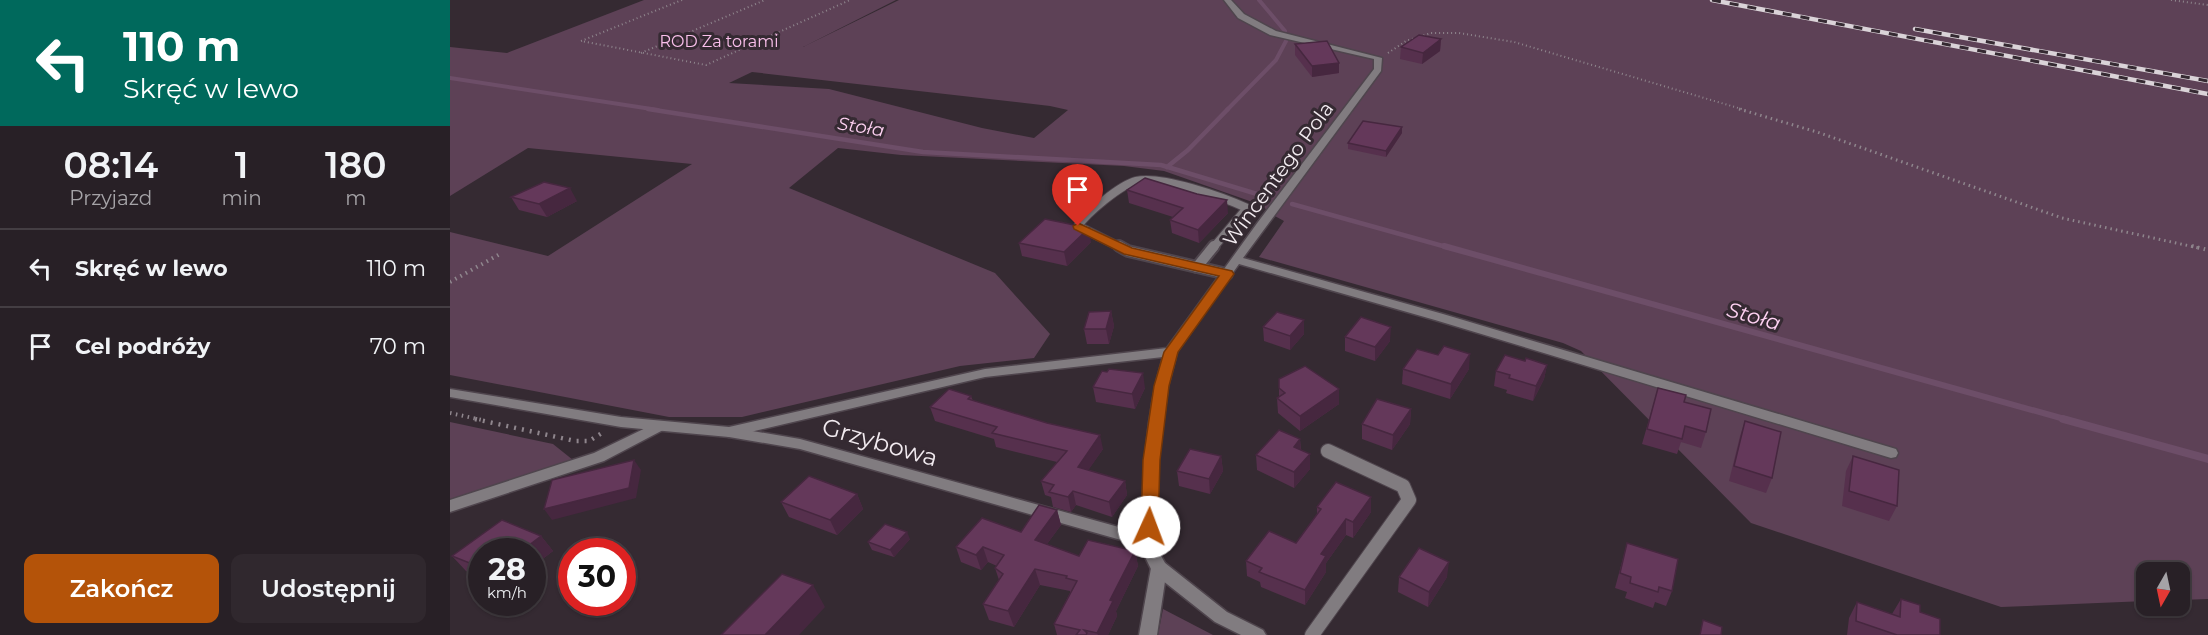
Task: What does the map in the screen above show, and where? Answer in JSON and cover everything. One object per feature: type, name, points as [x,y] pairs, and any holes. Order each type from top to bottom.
[{"type":"street","points":[[1227,0],[1242,16],[1273,33],[1378,58]]},
{"type":"street","name":"Wincentego Pola","points":[[1149,549],[1151,460],[1161,386],[1171,352],[1262,224],[1378,69],[1378,58]]},
{"type":"street","points":[[1238,260],[1439,317],[1891,453]]},
{"type":"street","points":[[729,432],[985,373],[1171,352]]},
{"type":"street","name":"Grzybowa","points":[[450,393],[621,422],[729,432],[800,444],[1126,535],[1149,549]]},
{"type":"street","points":[[450,506],[598,457],[660,426]]},
{"type":"street","points":[[1149,549],[1159,568],[1221,617],[1257,635]]},
{"type":"street","points":[[1148,635],[1159,568]]},
{"type":"lane","points":[[1197,267],[1247,208],[1194,189],[1146,180],[1135,181],[1083,219],[1078,226],[1128,251],[1227,274]]},
{"type":"lane","points":[[1312,635],[1409,500],[1403,486],[1328,451]]},
{"type":"path","points":[[682,0],[580,41],[706,65],[850,0]]},
{"type":"path","points":[[641,53],[765,0]]},
{"type":"path","points":[[2171,0],[2208,5]]},
{"type":"path","points":[[1378,58],[1406,41],[1431,33],[1459,33],[1490,37],[1817,132],[2062,218],[2208,250]]},
{"type":"path","points":[[450,282],[500,254]]},
{"type":"path","points":[[450,413],[575,441],[589,441],[621,422]]},
{"type":"green space","name":"ROD Za torami","points":[[644,0],[896,0],[803,47],[899,0],[2208,0],[2208,599],[2190,600],[2190,562],[2136,562],[2136,601],[2001,607],[1751,523],[1581,351],[1563,343],[1259,257],[1284,221],[1261,205],[1164,171],[1124,166],[901,155],[838,148],[789,188],[995,273],[1050,334],[1034,358],[960,366],[742,417],[669,417],[450,375],[450,232],[548,256],[692,164],[528,148],[450,196],[450,47],[507,53]],"holes":[[[752,72],[1050,106],[1068,110],[1034,138],[982,128],[829,89],[729,83]]]},
{"type":"green space","points":[[450,422],[553,444],[573,460],[450,499]]},
{"type":"green space","points":[[1163,609],[1213,635],[1158,635]]},
{"type":"building","points":[[1419,35],[1441,39],[1423,53],[1401,47]]},
{"type":"building","points":[[1327,41],[1339,63],[1312,66],[1295,44]]},
{"type":"building","points":[[1363,121],[1402,127],[1386,151],[1348,143]]},
{"type":"building","points":[[1145,178],[1197,194],[1227,200],[1198,230],[1170,220],[1183,208],[1127,190]]},
{"type":"building","points":[[544,182],[570,188],[539,204],[511,197]]},
{"type":"building","points":[[1045,219],[1089,228],[1064,252],[1019,243]]},
{"type":"building","points":[[1111,311],[1106,329],[1084,329],[1089,312]]},
{"type":"building","points":[[1277,312],[1304,320],[1290,336],[1263,327]]},
{"type":"building","points":[[1361,317],[1391,327],[1375,347],[1345,337]]},
{"type":"building","points":[[1444,346],[1470,354],[1451,384],[1403,369],[1417,349],[1438,355]]},
{"type":"building","points":[[1505,355],[1525,361],[1526,358],[1547,365],[1536,386],[1509,378],[1510,375],[1496,371]]},
{"type":"building","points":[[1305,366],[1339,389],[1300,416],[1277,398],[1285,393],[1279,388],[1279,379]]},
{"type":"building","points":[[1109,369],[1143,373],[1132,394],[1093,387],[1102,371],[1107,372]]},
{"type":"building","points":[[1658,388],[1686,395],[1684,402],[1711,409],[1706,432],[1685,426],[1682,439],[1647,429]]},
{"type":"building","points":[[949,389],[971,396],[968,399],[1047,423],[1100,435],[1078,467],[1125,481],[1109,502],[1073,491],[1068,497],[1049,492],[1054,485],[1041,481],[1067,451],[992,433],[997,427],[930,407]]},
{"type":"building","points":[[1377,399],[1411,409],[1393,435],[1362,424]]},
{"type":"building","points":[[1745,421],[1781,432],[1772,478],[1734,466]]},
{"type":"building","points":[[1279,430],[1300,439],[1294,447],[1310,454],[1294,472],[1256,455]]},
{"type":"building","points":[[1190,449],[1221,456],[1209,479],[1177,471]]},
{"type":"building","points":[[1853,456],[1899,470],[1897,506],[1849,491]]},
{"type":"building","points":[[634,460],[629,488],[544,509],[552,480]]},
{"type":"building","points":[[809,476],[857,494],[830,520],[781,502]]},
{"type":"building","points":[[1336,482],[1371,497],[1353,522],[1346,519],[1321,554],[1326,556],[1305,590],[1259,572],[1262,568],[1246,561],[1269,531],[1296,543],[1321,509],[1317,507]]},
{"type":"building","points":[[1039,505],[1057,510],[1035,540],[1079,556],[1088,540],[1135,551],[1110,600],[1113,601],[1097,633],[1084,630],[1086,635],[1076,635],[1080,630],[1054,624],[1077,581],[1066,578],[1067,576],[1035,569],[1008,611],[983,604],[1003,574],[995,568],[1004,555],[983,547],[976,555],[956,547],[982,518],[1021,532]]},
{"type":"building","points":[[502,520],[541,536],[538,538],[477,538]]},
{"type":"building","points":[[885,524],[907,532],[890,550],[868,542]]},
{"type":"building","points":[[1627,543],[1678,559],[1672,591],[1659,587],[1658,592],[1630,583],[1631,577],[1620,573]]},
{"type":"building","points":[[468,544],[468,562],[452,556]]},
{"type":"building","points":[[1419,548],[1449,562],[1429,592],[1399,577]]},
{"type":"building","points":[[782,574],[813,585],[765,635],[721,635]]},
{"type":"building","points":[[1901,599],[1920,605],[1920,612],[1940,619],[1940,635],[1897,635],[1856,621],[1857,602],[1900,617]]},
{"type":"building","points":[[1703,620],[1722,627],[1721,635],[1700,635]]},
{"type":"waterway","points":[[1259,0],[1285,31]]},
{"type":"waterway","points":[[1227,110],[1276,60],[1286,41]]},
{"type":"waterway","name":"Stoła","points":[[450,78],[658,110]]},
{"type":"waterway","name":"Stoła","points":[[648,109],[923,152],[1167,167]]},
{"type":"waterway","points":[[1167,167],[1188,150],[1228,109]]},
{"type":"waterway","name":"Stoła","points":[[1167,167],[1267,197]]},
{"type":"waterway","name":"Stoła","points":[[1292,204],[1450,248]]},
{"type":"waterway","name":"Stoła","points":[[1444,246],[2068,420]]},
{"type":"waterway","name":"Stoła","points":[[2063,419],[2208,459]]},
{"type":"railway","points":[[1712,0],[2208,94]]},
{"type":"railway","points":[[1915,29],[2208,81]]},
{"type":"route","points":[[1078,226],[1128,251],[1227,274],[1171,352],[1161,386],[1151,460],[1149,527]]}]
